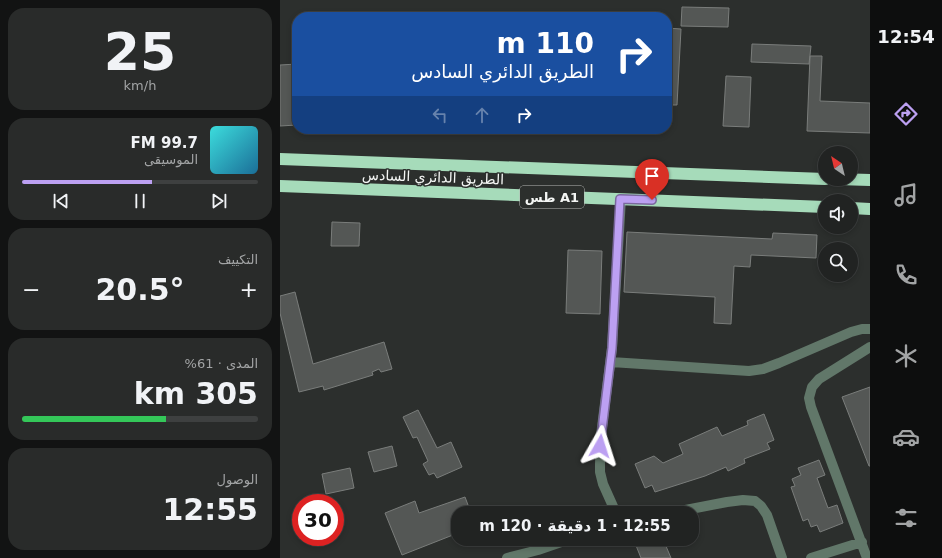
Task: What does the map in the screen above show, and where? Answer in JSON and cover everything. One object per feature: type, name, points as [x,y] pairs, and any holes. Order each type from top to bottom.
[{"type":"highway","name":"الطريق الدائري السادس","points":[[280,159],[818,179]]},
{"type":"highway","points":[[858,180],[870,180]]},
{"type":"highway","name":"الطريق الدائري السادس","points":[[280,186],[818,207]]},
{"type":"highway","points":[[858,208],[870,209]]},
{"type":"street","points":[[613,506],[603,484],[600,472],[601,435],[611,362],[620,199]]},
{"type":"street","points":[[611,362],[749,371],[763,369],[774,365],[851,332],[862,329],[870,329]]},
{"type":"street","points":[[868,558],[810,407],[809,398],[812,387],[819,379],[870,347]]},
{"type":"street","points":[[699,508],[743,500],[755,501],[761,506],[766,516],[782,558]]},
{"type":"street","points":[[811,558],[862,542]]},
{"type":"street","points":[[507,558],[539,554],[556,546]]},
{"type":"building","points":[[682,7],[729,8],[728,27],[681,26]]},
{"type":"building","points":[[672,28],[681,29],[677,105],[672,105]]},
{"type":"building","points":[[752,44],[811,46],[809,64],[751,62]]},
{"type":"building","points":[[810,56],[822,56],[820,101],[870,103],[870,133],[807,131]]},
{"type":"building","points":[[292,64],[292,125],[280,126],[280,65]]},
{"type":"building","points":[[726,76],[751,77],[749,127],[723,126]]},
{"type":"building","points":[[332,222],[360,223],[359,246],[331,246]]},
{"type":"building","points":[[627,232],[772,239],[773,233],[817,235],[816,258],[751,255],[750,267],[734,266],[731,324],[714,323],[715,297],[624,292]]},
{"type":"building","points":[[568,250],[602,251],[600,314],[566,313]]},
{"type":"building","points":[[295,292],[313,364],[384,342],[392,369],[381,372],[379,369],[372,372],[373,375],[324,390],[323,386],[299,392],[280,313],[280,296]]},
{"type":"building","points":[[870,387],[870,466],[869,466],[842,397]]},
{"type":"building","points":[[418,410],[437,448],[451,442],[462,467],[437,478],[434,473],[429,475],[423,464],[428,461],[417,437],[413,438],[403,417]]},
{"type":"building","points":[[764,414],[774,440],[767,443],[770,449],[744,459],[745,463],[728,471],[726,467],[705,476],[655,492],[652,485],[645,488],[635,464],[654,456],[663,463],[683,454],[679,444],[717,427],[722,436],[748,425],[747,421]]},
{"type":"building","points":[[392,446],[397,466],[374,472],[368,452]]},
{"type":"building","points":[[819,460],[825,475],[817,478],[828,508],[837,505],[843,523],[820,532],[817,525],[811,527],[808,519],[803,521],[791,487],[795,486],[792,479],[801,475],[798,468]]},
{"type":"building","points":[[350,468],[354,488],[326,494],[322,474]]},
{"type":"building","points":[[465,497],[468,506],[451,506],[451,536],[402,555],[385,513],[415,501],[419,513]]},
{"type":"building","points":[[636,546],[666,546],[671,558],[641,558]]},
{"type":"route","points":[[600,446],[611,362],[620,199],[652,200]]}]
